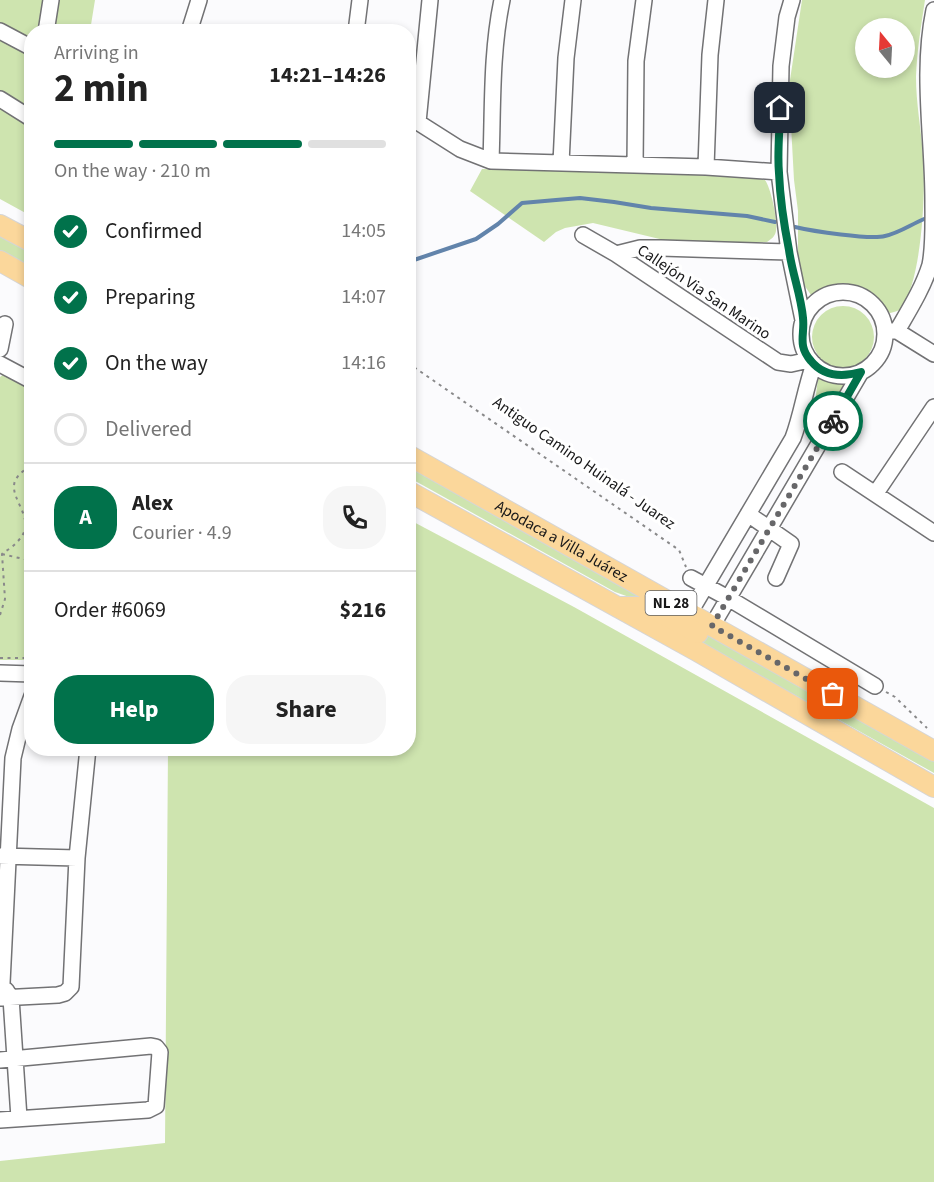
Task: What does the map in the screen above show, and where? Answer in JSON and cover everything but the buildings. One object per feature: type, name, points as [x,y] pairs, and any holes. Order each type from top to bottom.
[{"type":"main road","points":[[0,225],[24,238]]},
{"type":"main road","points":[[0,261],[24,274]]},
{"type":"main road","name":"Apodaca a Villa Juárez","points":[[416,459],[689,614],[932,742]]},
{"type":"main road","name":"Apodaca a Villa Juárez","points":[[416,495],[697,651],[934,787]]},
{"type":"main road","points":[[617,608],[653,609],[697,633],[712,626]]},
{"type":"street","points":[[47,24],[51,0]]},
{"type":"street","points":[[192,24],[199,0]]},
{"type":"street","points":[[357,24],[360,0]]},
{"type":"street","points":[[416,98],[430,0]]},
{"type":"street","points":[[491,161],[494,74],[498,20],[502,0]]},
{"type":"street","points":[[561,163],[566,58],[573,0]]},
{"type":"street","points":[[636,165],[636,61],[644,0]]},
{"type":"street","points":[[706,167],[710,55],[716,0]]},
{"type":"street","points":[[792,0],[787,17],[781,66],[779,172],[789,252],[803,320],[801,337],[812,362],[833,375],[848,376],[861,372],[872,364],[920,289],[932,264],[933,167],[927,71],[934,10]]},
{"type":"street","points":[[0,30],[24,44]]},
{"type":"street","points":[[0,99],[24,113]]},
{"type":"street","points":[[416,121],[460,149],[491,161],[706,167],[779,172]]},
{"type":"street","name":"Callejón Via San Marino","points":[[583,235],[616,254],[778,362],[790,364],[812,362]]},
{"type":"street","points":[[616,254],[640,248],[789,252]]},
{"type":"street","points":[[803,320],[811,307],[822,298],[836,292],[851,293],[864,298],[876,307],[891,331],[934,354]]},
{"type":"street","points":[[0,349],[5,324]]},
{"type":"street","points":[[689,614],[793,438],[801,415],[812,362]]},
{"type":"street","points":[[0,364],[24,377]]},
{"type":"street","points":[[712,626],[861,372]]},
{"type":"street","points":[[876,493],[934,407]]},
{"type":"street","points":[[793,438],[816,450]]},
{"type":"street","points":[[778,464],[800,477]]},
{"type":"street","points":[[842,472],[934,533]]},
{"type":"street","points":[[748,514],[787,539],[792,546],[776,578]]},
{"type":"street","points":[[691,578],[875,686]]},
{"type":"street","points":[[0,673],[24,674]]},
{"type":"street","points":[[19,1118],[8,1059],[5,998],[1,984],[4,856],[13,758],[24,718]]},
{"type":"street","points":[[5,998],[64,993],[71,987],[77,858],[87,756]]},
{"type":"street","points":[[4,856],[77,858]]},
{"type":"street","points":[[0,1120],[148,1110],[156,1106],[160,1052],[156,1047],[8,1059]]},
{"type":"path","name":"Antiguo Camino Huinalá - Juarez","points":[[416,369],[679,550],[691,578]]},
{"type":"path","points":[[24,471],[17,477],[14,486],[24,515]]},
{"type":"path","points":[[2,554],[18,542],[24,530]]},
{"type":"path","points":[[2,554],[24,559]]},
{"type":"path","points":[[0,615],[5,599],[2,554]]},
{"type":"path","points":[[0,658],[24,658]]},
{"type":"path","points":[[875,686],[895,697],[927,728],[932,742]]},
{"type":"green space","points":[[0,0],[95,0],[91,24],[24,24],[24,212],[0,199]]},
{"type":"green space","points":[[802,0],[925,0],[916,77],[924,171],[923,211],[914,276],[909,294],[898,311],[890,313],[855,289],[844,288],[820,295],[811,295],[804,285],[798,263],[798,211],[790,80]]},
{"type":"green space","points":[[482,169],[654,172],[765,180],[774,205],[776,231],[767,242],[714,244],[668,241],[593,223],[565,228],[544,242],[470,191]]},
{"type":"green space","points":[[0,231],[24,246],[24,263],[0,250]]},
{"type":"green space","points":[[837,306],[849,306],[865,315],[872,325],[874,337],[872,349],[865,359],[849,368],[837,368],[826,363],[817,354],[812,343],[812,331],[817,320],[826,311]]},
{"type":"green space","points":[[5,373],[24,382],[24,660],[0,660],[0,377]]},
{"type":"green space","points":[[818,378],[834,378],[845,386],[817,434],[812,437],[809,434]]},
{"type":"green space","points":[[416,466],[641,594],[632,598],[615,592],[416,481]]},
{"type":"green space","points":[[416,523],[574,607],[934,808],[934,1182],[0,1182],[0,1161],[165,1143],[168,756],[416,756]]},
{"type":"green space","points":[[659,619],[697,638],[709,635],[934,756],[934,773]]},
{"type":"waterway","points":[[416,259],[476,239],[522,203],[580,198],[651,208],[747,216],[775,222]]},
{"type":"waterway","points":[[795,227],[878,237],[895,233],[924,219]]},
{"type":"way so far","points":[[833,421],[712,626],[833,694]]},
{"type":"route","points":[[780,108],[779,172],[789,252],[803,320],[801,337],[803,346],[809,360],[820,370],[833,375],[848,376],[861,372],[833,421]]}]
